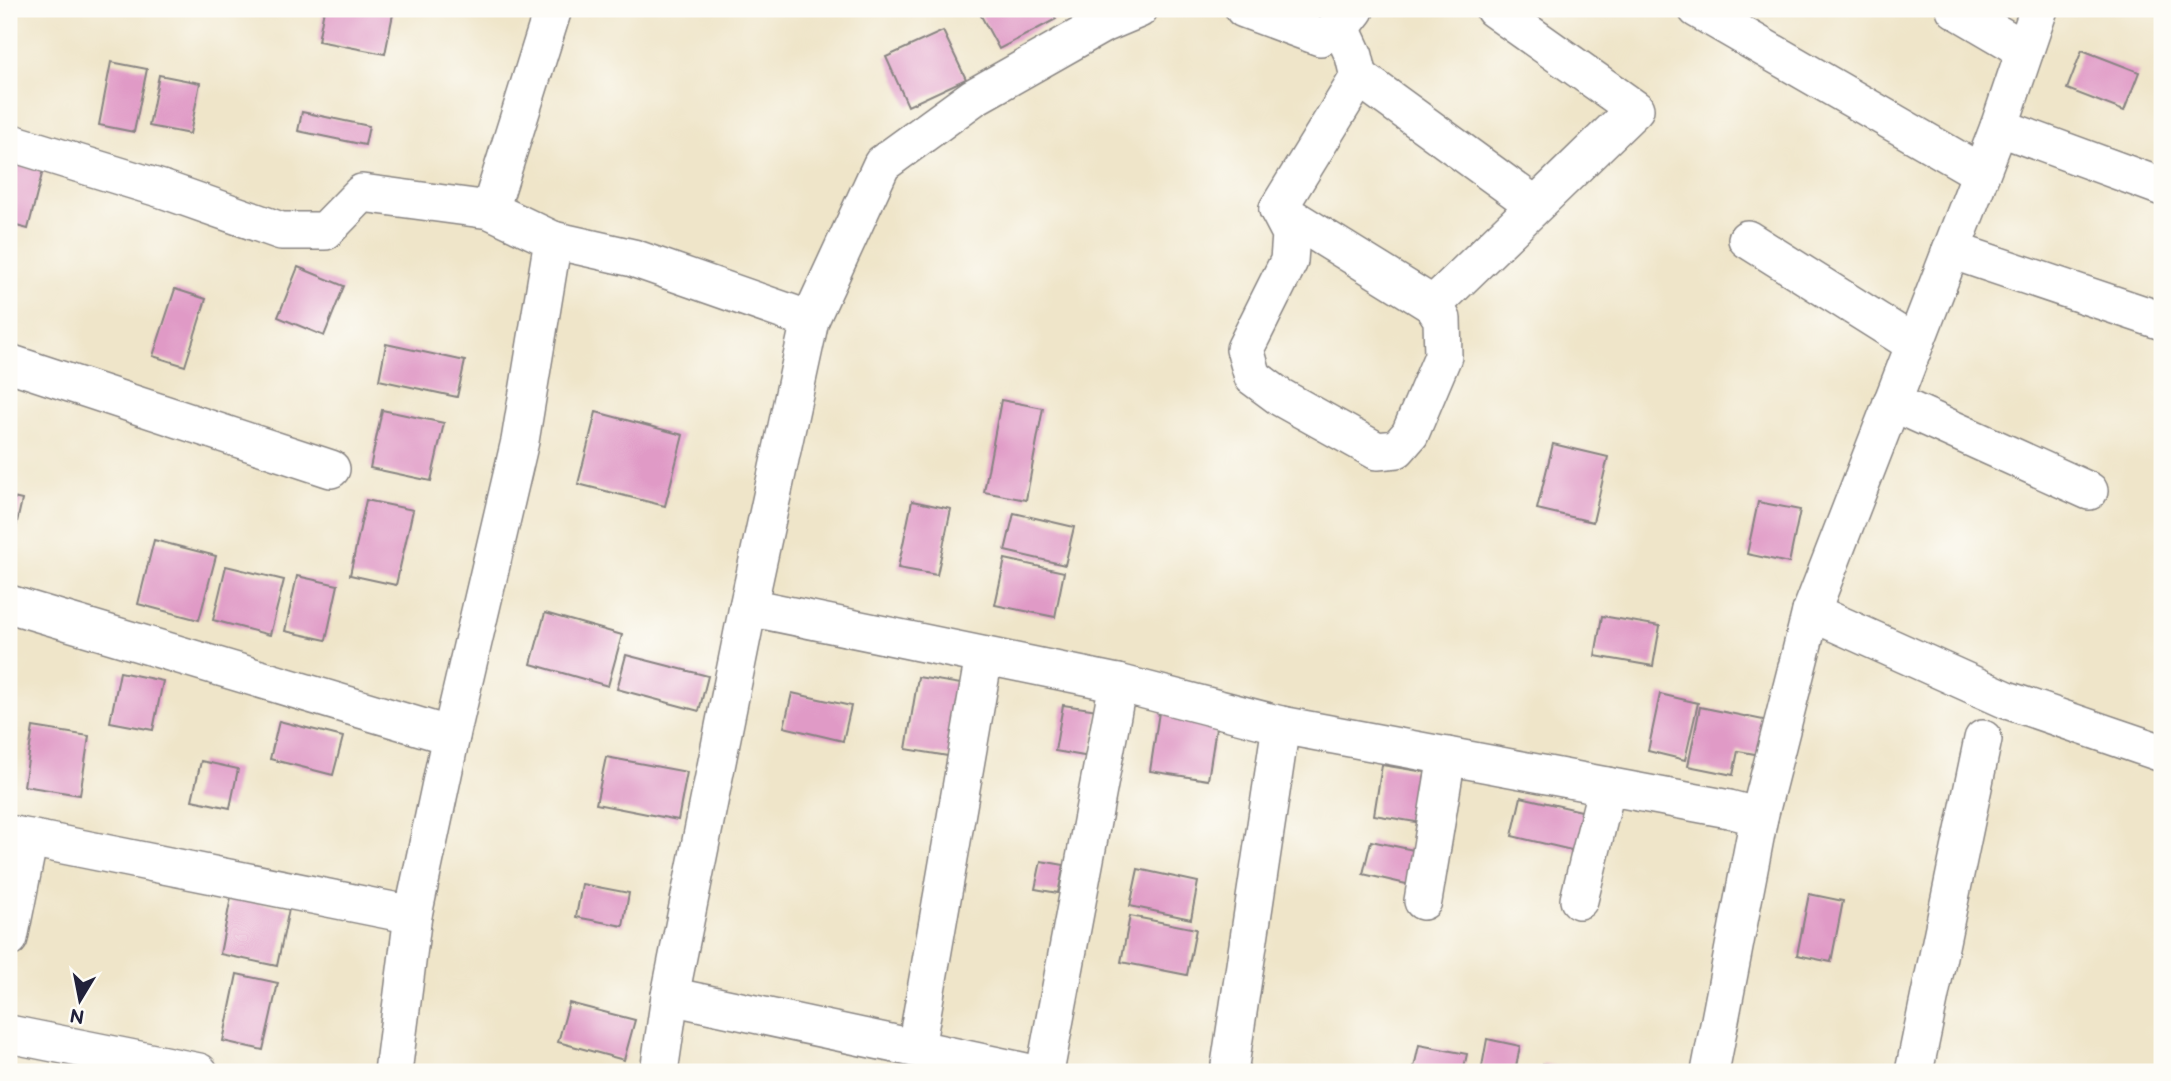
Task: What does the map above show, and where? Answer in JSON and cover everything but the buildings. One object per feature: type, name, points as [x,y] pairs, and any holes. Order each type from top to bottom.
[{"type":"street","points":[[490,210],[553,9]]},
{"type":"street","points":[[659,1072],[670,996],[748,607],[810,320],[882,164],[974,97],[1101,25],[1139,9]]},
{"type":"street","points":[[1244,9],[1320,37],[1348,18],[1359,77],[1535,205]]},
{"type":"street","points":[[1433,304],[1635,109],[1493,9]]},
{"type":"street","points":[[1696,9],[1981,173]]},
{"type":"street","points":[[1955,9],[2025,50]]},
{"type":"street","points":[[1710,1072],[1759,817],[1811,612],[1999,127],[2039,9]]},
{"type":"street","points":[[1278,209],[1359,77]]},
{"type":"street","points":[[1999,127],[2162,187]]},
{"type":"street","points":[[9,142],[165,190],[281,231],[324,231],[362,193],[490,210],[553,240],[633,258],[810,320]]},
{"type":"street","points":[[1278,209],[1433,304],[1442,319],[1443,356],[1410,434],[1397,449],[1377,451],[1280,397],[1253,377],[1245,349],[1289,261],[1291,234],[1278,209]]},
{"type":"street","points":[[1747,239],[1914,344]]},
{"type":"street","points":[[393,1072],[413,915],[451,736],[520,441],[553,240]]},
{"type":"street","points":[[1951,250],[2162,321]]},
{"type":"street","points":[[9,363],[331,469]]},
{"type":"street","points":[[1892,402],[2089,491]]},
{"type":"street","points":[[9,604],[451,736]]},
{"type":"street","points":[[748,607],[1118,683],[1281,725],[1759,817]]},
{"type":"street","points":[[1811,612],[2007,700],[2162,753]]},
{"type":"street","points":[[916,1048],[984,656]]},
{"type":"street","points":[[1045,1072],[1118,683]]},
{"type":"street","points":[[1229,1072],[1281,725]]},
{"type":"street","points":[[1914,1072],[1983,739]]},
{"type":"street","points":[[1423,901],[1447,756]]},
{"type":"street","points":[[1579,900],[1607,786]]},
{"type":"street","points":[[9,938],[19,836],[413,915]]},
{"type":"street","points":[[670,996],[1026,1072]]},
{"type":"street","points":[[9,1034],[199,1072]]}]
